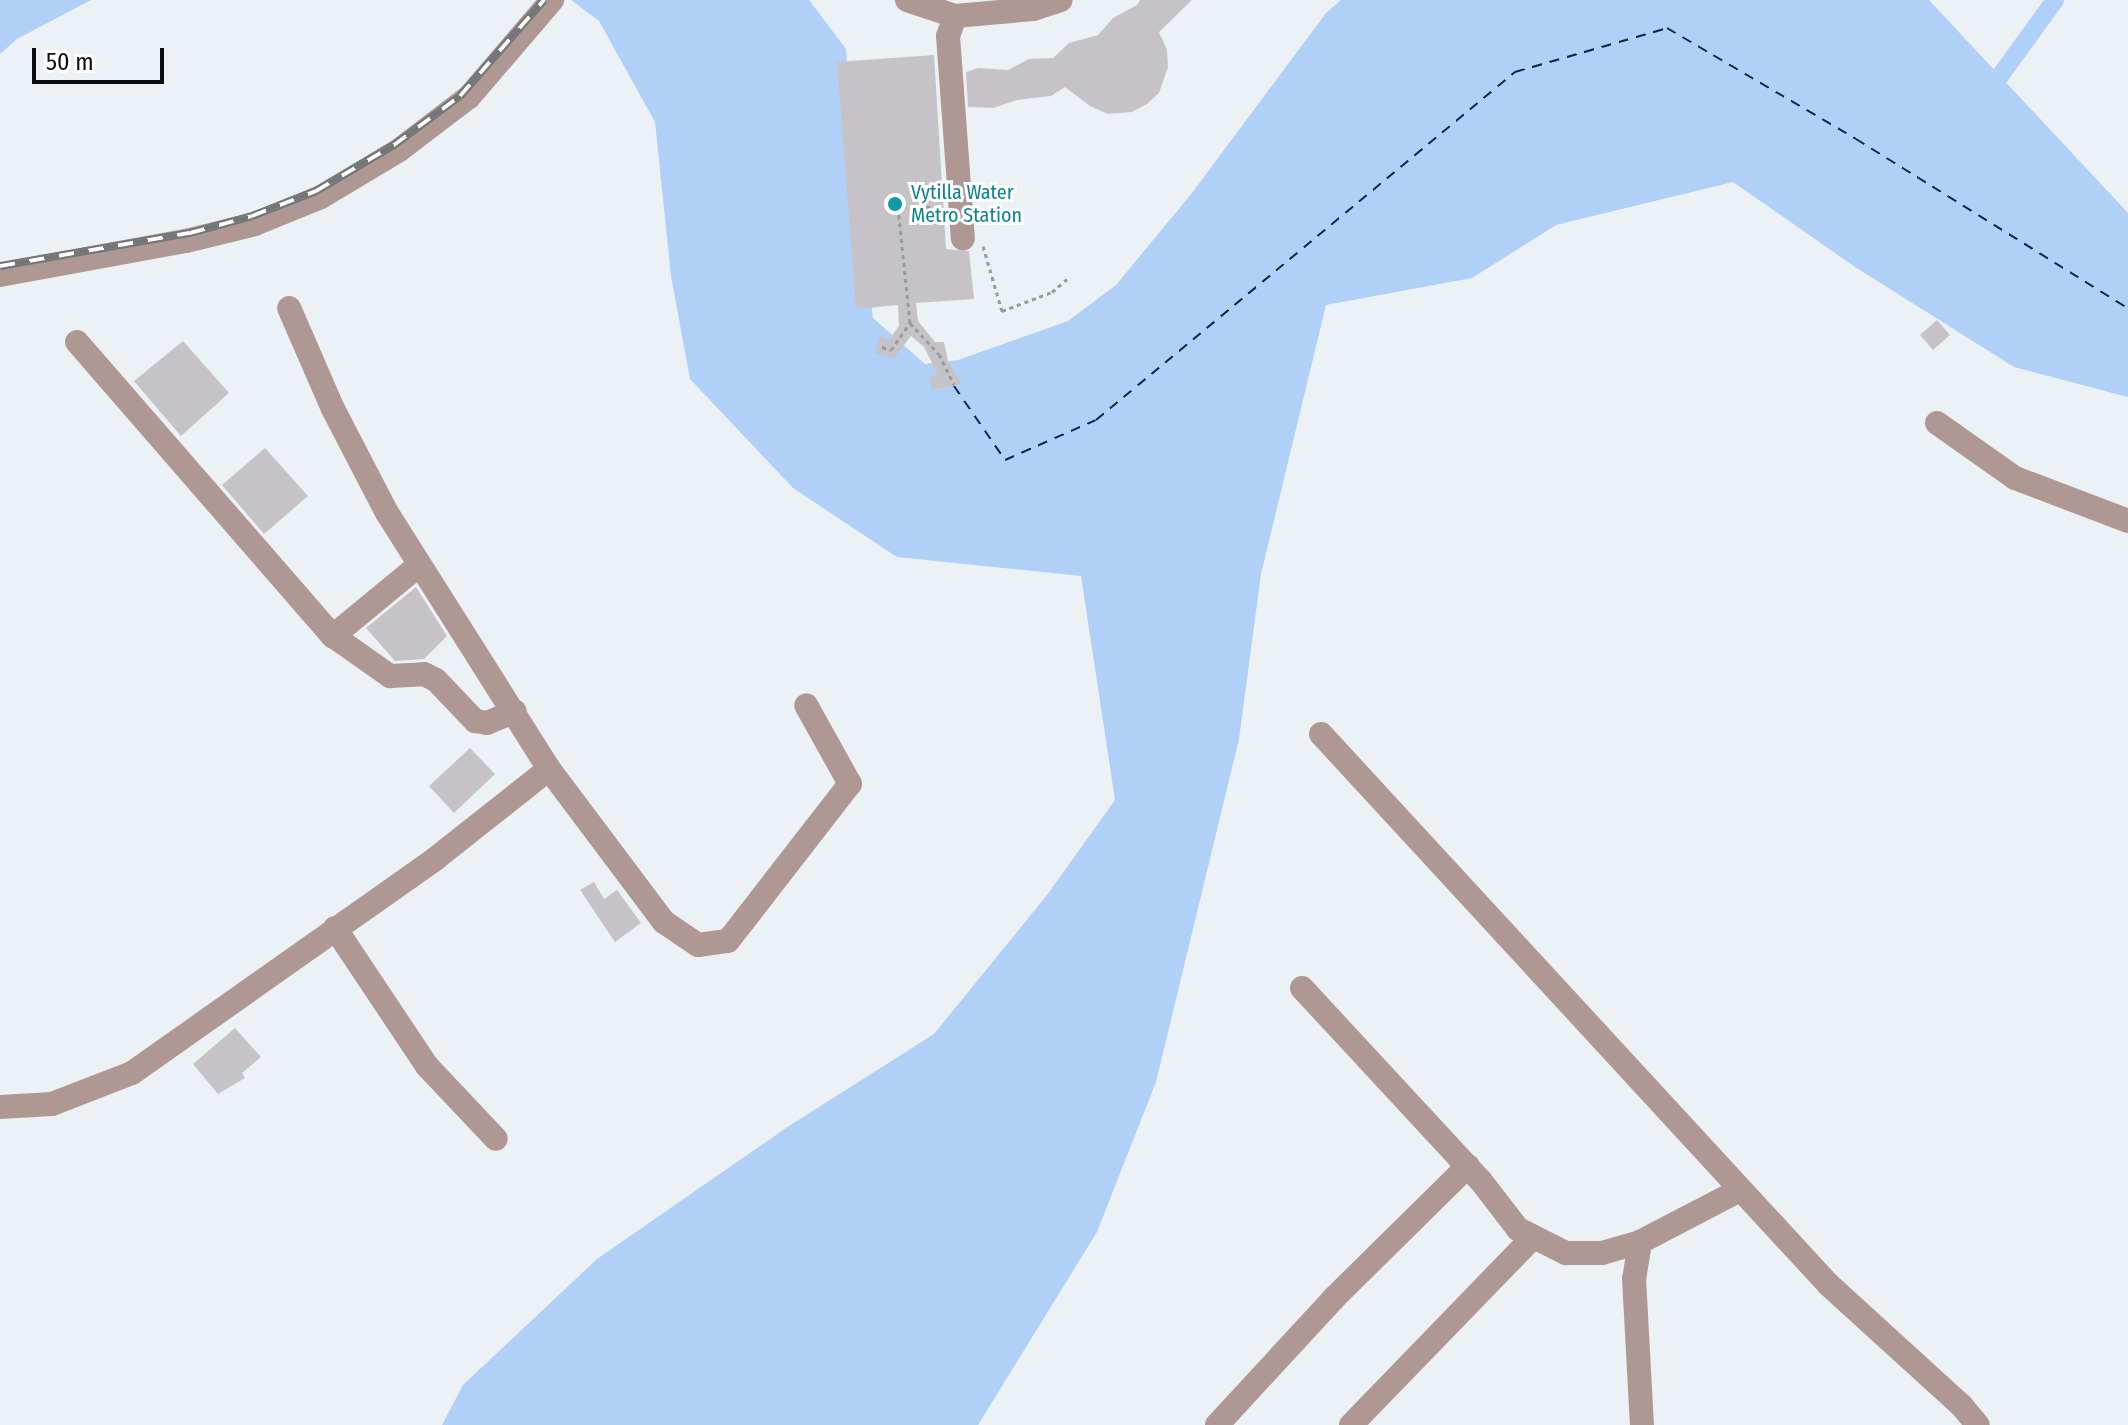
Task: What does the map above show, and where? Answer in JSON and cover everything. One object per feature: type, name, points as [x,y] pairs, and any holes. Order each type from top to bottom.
[{"type":"street","points":[[0,275],[186,241],[255,224],[321,197],[398,151],[469,97],[552,0]]},
{"type":"street","points":[[907,0],[955,16],[1033,9],[1061,0]]},
{"type":"street","points":[[955,16],[948,36],[972,239]]},
{"type":"street","points":[[289,308],[333,409],[418,566],[515,711],[549,769],[664,922],[698,945],[728,941],[850,784],[806,705]]},
{"type":"street","points":[[77,342],[333,636],[390,676],[424,674],[436,680],[475,721],[487,723],[515,711]]},
{"type":"street","points":[[1937,423],[2015,478],[2128,521]]},
{"type":"street","points":[[333,636],[418,566]]},
{"type":"street","points":[[1321,734],[1829,1285],[1961,1405],[1978,1425]]},
{"type":"street","points":[[0,1107],[52,1104],[132,1073],[435,859],[549,769]]},
{"type":"street","points":[[335,928],[427,1066],[496,1139]]},
{"type":"street","points":[[1302,988],[1468,1166],[1518,1229],[1566,1253],[1602,1253],[1640,1242],[1740,1190]]},
{"type":"street","points":[[1219,1424],[1334,1298],[1468,1166]]},
{"type":"street","points":[[1351,1425],[1533,1237]]},
{"type":"street","points":[[1640,1242],[1634,1278],[1642,1425]]},
{"type":"path","points":[[939,206],[898,207],[910,323],[939,354],[954,385]]},
{"type":"path","points":[[972,239],[1002,311],[1052,292],[1067,279]]},
{"type":"path","points":[[882,347],[891,350],[910,323]]},
{"type":"water","points":[[0,0],[91,0],[17,39],[0,54]]},
{"type":"water","points":[[571,0],[809,0],[846,49],[859,209],[873,318],[925,364],[958,360],[1068,321],[1116,285],[1192,193],[1326,13],[1341,0],[1929,0],[2128,213],[2128,397],[2014,367],[1855,267],[1733,182],[1556,225],[1472,278],[1326,305],[1261,574],[1239,739],[1156,1082],[1097,1232],[978,1425],[442,1425],[463,1385],[597,1259],[789,1126],[934,1034],[1047,895],[1115,800],[1081,576],[897,557],[793,488],[690,379],[671,276],[655,122],[599,21]]},
{"type":"building","points":[[1140,0],[1192,0],[1159,32],[1167,50],[1168,67],[1159,93],[1147,104],[1132,112],[1108,114],[1090,106],[1065,87],[1051,96],[1017,100],[993,108],[968,107],[966,72],[978,68],[1008,70],[1029,59],[1053,58],[1069,43],[1098,35],[1113,18],[1137,5]]},
{"type":"building","name":"Vytilla Water Metro Station","points":[[934,55],[946,249],[969,251],[974,299],[916,303],[918,321],[935,342],[944,342],[948,361],[962,384],[932,390],[929,377],[938,375],[924,347],[911,336],[894,358],[875,353],[880,336],[889,340],[899,326],[898,305],[856,309],[837,62]]},
{"type":"building","points":[[1937,320],[1950,335],[1933,350],[1920,335]]},
{"type":"building","points":[[183,341],[229,393],[181,436],[134,381]]},
{"type":"building","points":[[265,448],[308,496],[264,534],[222,485]]},
{"type":"building","points":[[416,587],[447,636],[424,659],[395,661],[366,628]]},
{"type":"building","points":[[470,748],[495,774],[454,813],[429,786]]},
{"type":"building","points":[[594,882],[604,899],[617,890],[641,923],[615,942],[580,890]]},
{"type":"building","points":[[235,1028],[261,1057],[242,1073],[245,1078],[218,1094],[193,1064]]},
{"type":"waterway","points":[[2000,76],[2055,0]]},
{"type":"ferry route","points":[[954,386],[1005,460],[1096,420],[1515,72],[1667,28],[1856,139],[2128,308]]},
{"type":"railway","points":[[0,266],[190,233],[252,216],[316,191],[394,145],[460,96],[544,0]]},
{"type":"place","name":"Vytilla Water Metro Station","points":[[895,204]]}]
